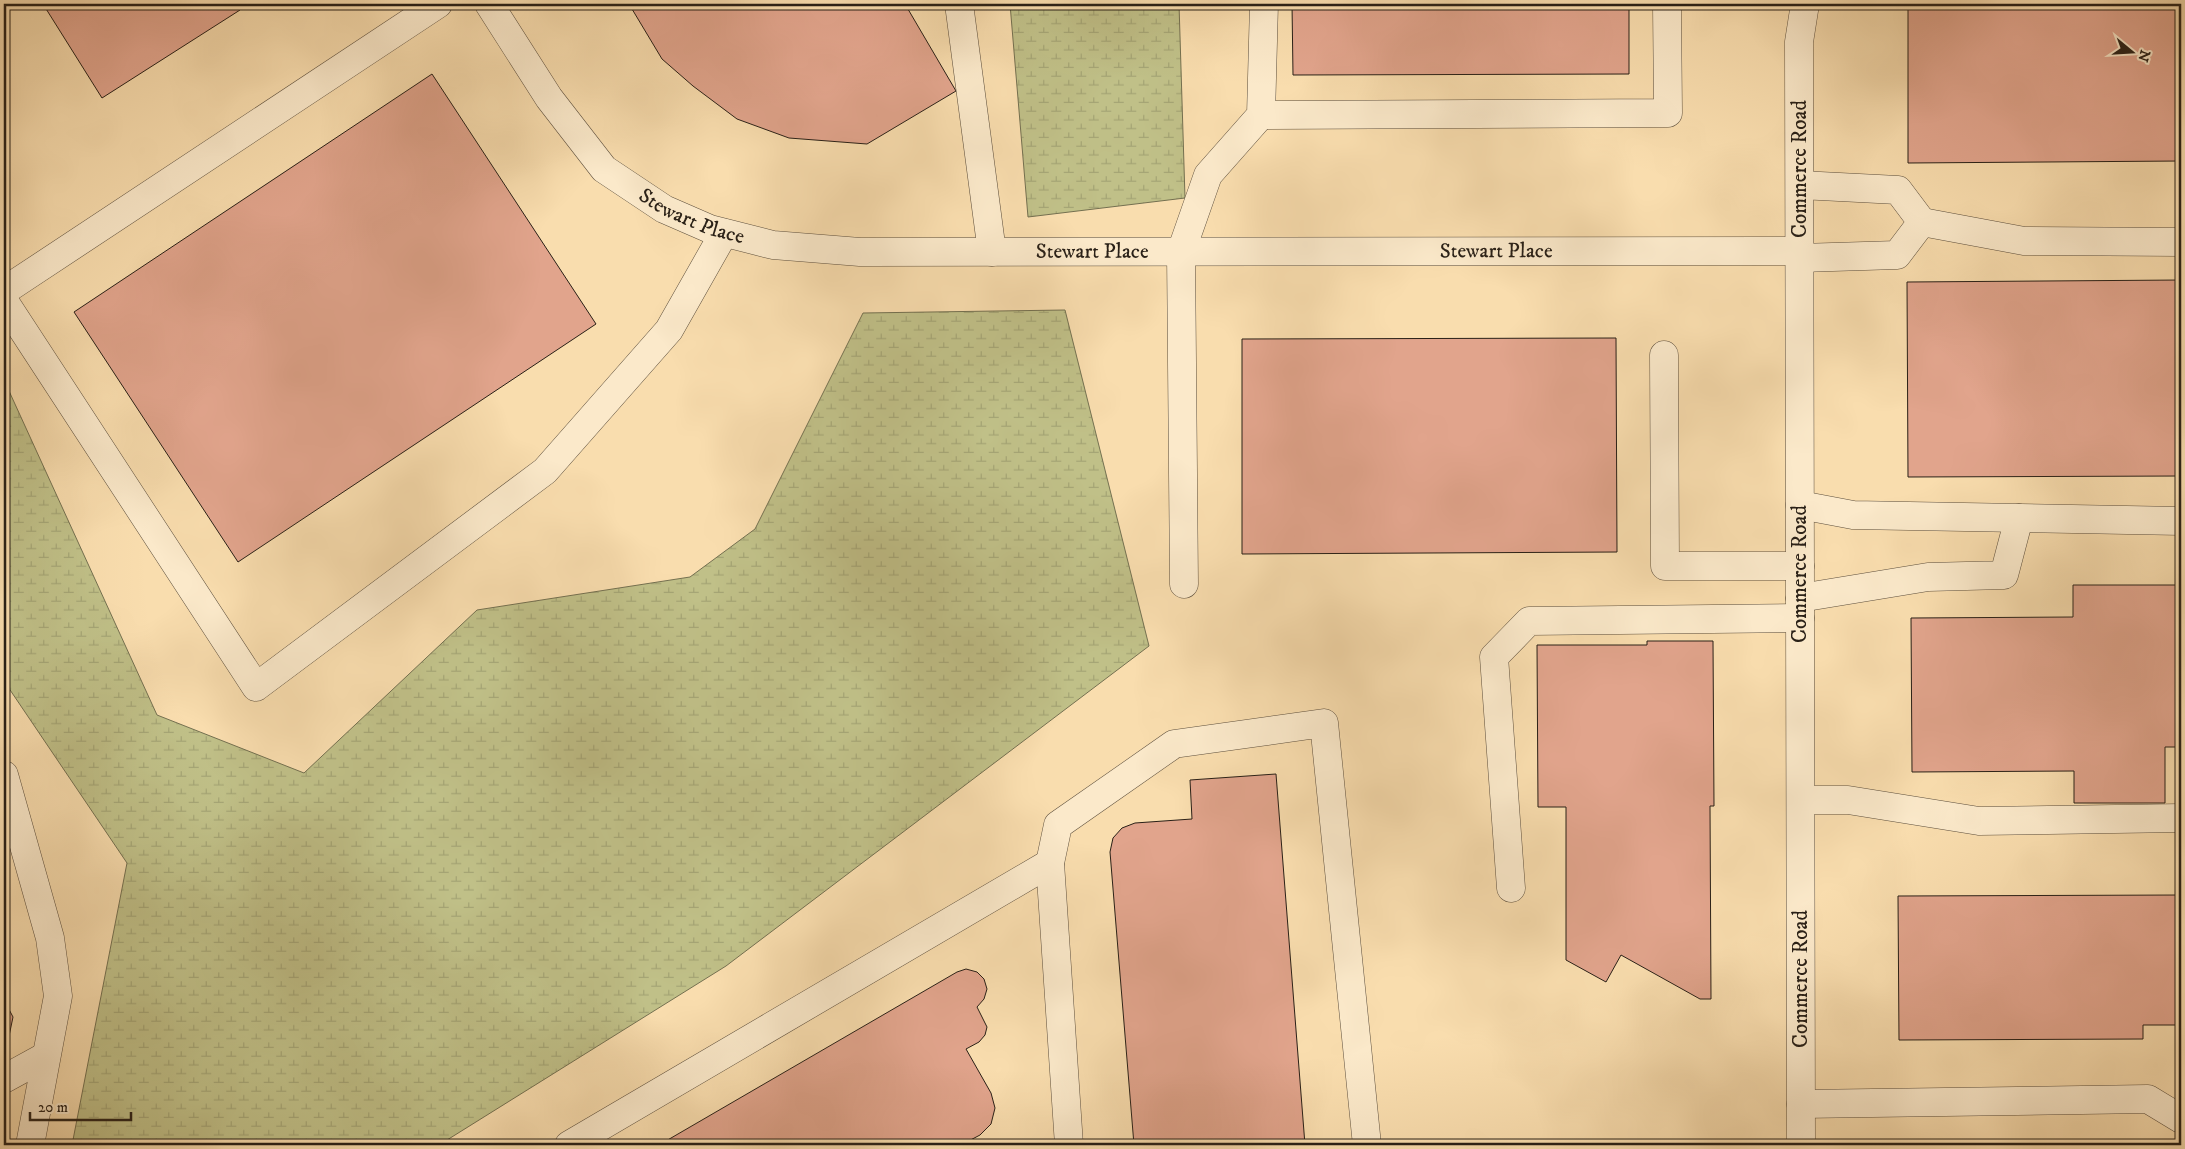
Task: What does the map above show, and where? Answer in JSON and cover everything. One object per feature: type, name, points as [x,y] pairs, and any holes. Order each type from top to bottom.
[{"type":"street","points":[[4,291],[438,4]]},
{"type":"street","name":"Stewart Place","points":[[488,4],[549,98],[604,168],[664,209],[710,229],[773,244],[860,252],[1897,254],[1922,222]]},
{"type":"street","points":[[959,4],[992,252]]},
{"type":"street","points":[[1184,584],[1181,252],[1208,175],[1261,115],[1264,4]]},
{"type":"street","points":[[1261,115],[1668,113],[1667,4]]},
{"type":"street","name":"Commerce Road","points":[[1801,1145],[1799,42],[1805,4]]},
{"type":"street","points":[[1800,186],[1898,190],[1922,222],[2024,241],[2181,242]]},
{"type":"street","points":[[4,301],[256,686],[545,471],[669,330],[724,233]]},
{"type":"street","points":[[1664,355],[1665,566],[1800,566]]},
{"type":"street","points":[[1800,506],[1853,516],[2181,521]]},
{"type":"street","points":[[1511,888],[1494,656],[1529,621],[1800,608],[1928,577],[2004,575],[2019,518]]},
{"type":"street","points":[[1069,1145],[1050,863],[1058,825],[1174,744],[1324,723],[1367,1145]]},
{"type":"street","points":[[4,775],[50,938],[58,996],[30,1145]]},
{"type":"street","points":[[1801,800],[1848,800],[1979,821],[2181,818]]},
{"type":"street","points":[[569,1145],[1050,863]]},
{"type":"street","points":[[4,1079],[46,1056]]},
{"type":"street","points":[[1801,1104],[2148,1099],[2181,1120]]},
{"type":"green space","points":[[1010,4],[1179,4],[1185,198],[1028,217]]},
{"type":"green space","points":[[1065,310],[1149,646],[726,966],[439,1145],[72,1145],[127,863],[4,681],[4,380],[157,715],[304,773],[477,610],[690,577],[755,529],[863,313]]},
{"type":"building","points":[[43,4],[236,4],[240,10],[102,98]]},
{"type":"building","points":[[629,4],[905,4],[956,91],[867,144],[789,138],[737,119],[693,86],[662,59]]},
{"type":"building","points":[[1292,4],[1629,4],[1629,74],[1293,75]]},
{"type":"building","points":[[1908,4],[2181,4],[2181,161],[1908,163]]},
{"type":"building","points":[[432,74],[596,324],[238,562],[74,312]]},
{"type":"building","points":[[2181,280],[2181,476],[1908,477],[1907,282]]},
{"type":"building","points":[[1616,338],[1617,552],[1242,554],[1242,339]]},
{"type":"building","points":[[2073,585],[2181,585],[2181,747],[2165,747],[2165,803],[2074,803],[2074,771],[1912,772],[1911,618],[2073,617]]},
{"type":"building","points":[[1647,641],[1713,641],[1714,806],[1710,806],[1711,999],[1700,999],[1621,955],[1606,982],[1566,960],[1566,807],[1538,807],[1537,645],[1647,645]]},
{"type":"building","points":[[1276,774],[1305,1145],[1134,1145],[1110,852],[1113,838],[1122,828],[1135,823],[1192,819],[1190,780]]},
{"type":"building","points":[[2181,895],[2181,1025],[2143,1025],[2143,1039],[1899,1040],[1898,896]]},
{"type":"building","points":[[966,969],[977,972],[984,979],[987,989],[984,999],[977,1007],[987,1027],[985,1035],[979,1042],[966,1049],[991,1093],[995,1108],[991,1124],[980,1135],[961,1145],[659,1145],[957,972]]},
{"type":"building","points":[[4,1000],[13,1017],[8,1041],[4,1044]]}]
